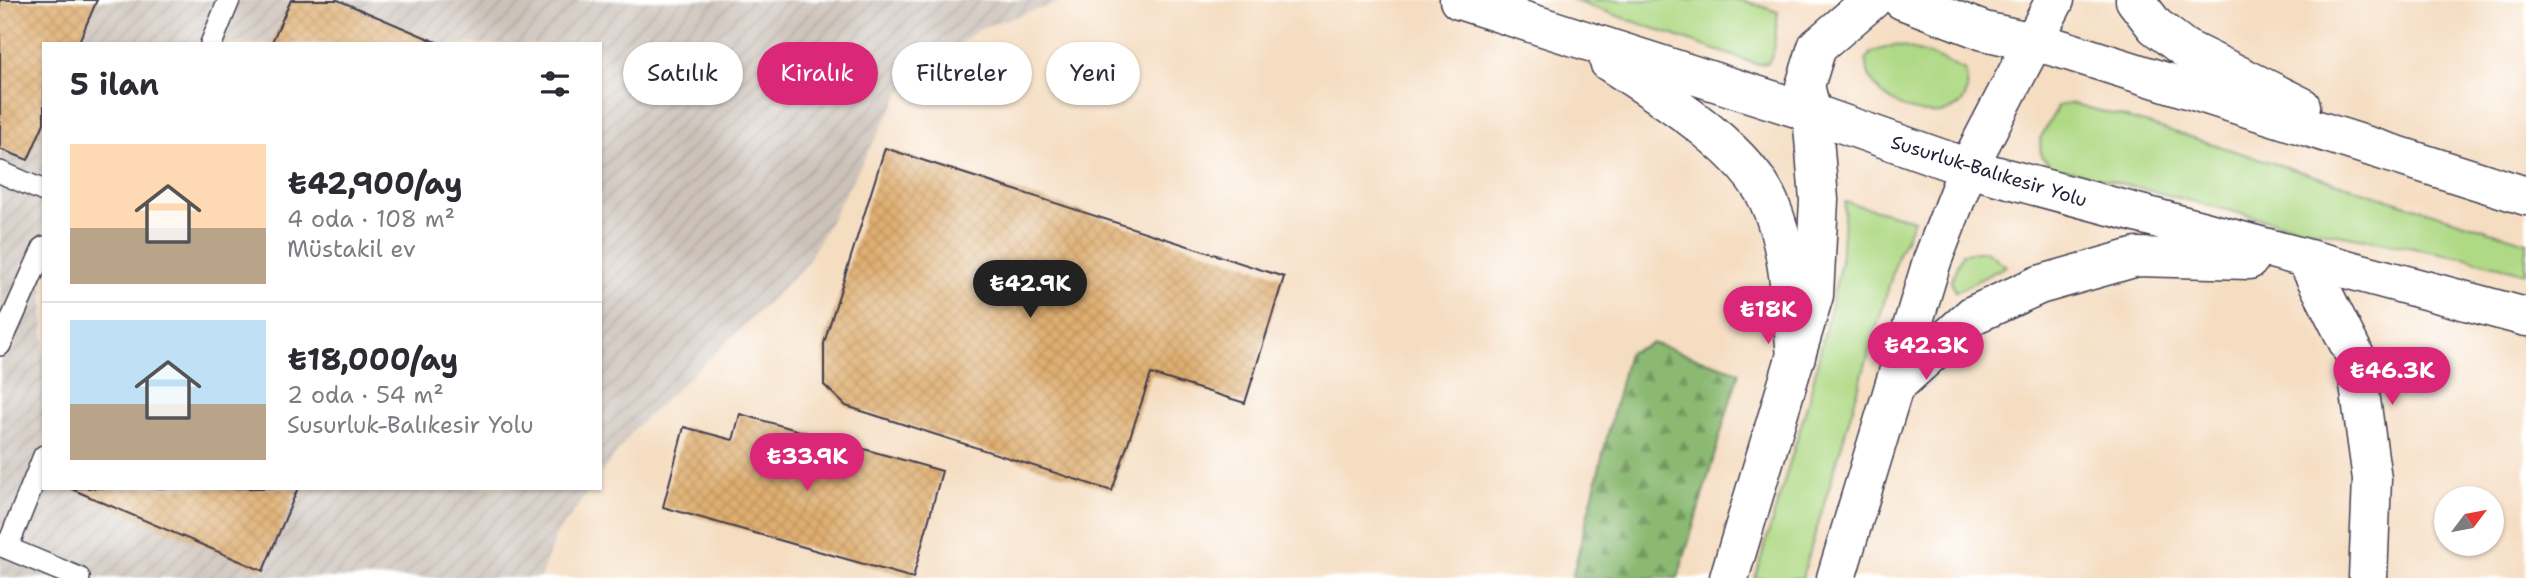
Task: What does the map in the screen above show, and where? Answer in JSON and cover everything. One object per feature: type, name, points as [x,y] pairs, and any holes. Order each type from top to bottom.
[{"type":"main road","name":"Susurluk-Balıkesir Yolu","points":[[1459,0],[1812,113],[1968,168],[2307,261],[2526,317]]},
{"type":"main road","points":[[1729,578],[1814,295],[1819,200],[1812,113],[1805,86],[1817,47],[1872,0]]},
{"type":"main road","points":[[1902,0],[1984,31],[2035,43],[2526,196]]},
{"type":"main road","points":[[1836,578],[1932,261],[1968,168],[2055,0]]},
{"type":"main road","points":[[2135,0],[2155,26],[2185,48],[2400,156]]},
{"type":"main road","points":[[1569,36],[1672,104],[1734,154],[1769,202],[1787,269],[1796,356]]},
{"type":"main road","points":[[1894,387],[1973,315],[2039,285],[2137,257],[2307,261],[2355,356],[2372,479],[2368,578]]},
{"type":"lane","points":[[212,42],[229,0]]},
{"type":"lane","points":[[0,172],[42,190]]},
{"type":"lane","points":[[0,345],[42,251]]},
{"type":"lane","points":[[42,460],[3,547],[79,578]]},
{"type":"shaded area","points":[[0,0],[1068,0],[980,28],[963,42],[892,42],[894,105],[804,268],[635,428],[602,472],[602,42],[42,42],[42,490],[590,490],[556,536],[540,578],[0,578]]},
{"type":"green space","points":[[1572,0],[1742,0],[1778,12],[1773,54],[1768,63],[1756,64]]},
{"type":"green space","points":[[1895,45],[1932,55],[1965,71],[1967,92],[1958,106],[1943,113],[1924,113],[1903,107],[1885,96],[1872,80],[1866,60],[1872,52]]},
{"type":"green space","points":[[2071,103],[2145,123],[2526,242],[2526,273],[2462,257],[2283,224],[2052,166],[2041,156],[2040,139],[2058,106]]},
{"type":"green space","points":[[1845,202],[1914,220],[1899,252],[1802,578],[1755,578],[1809,399],[1841,262]]},
{"type":"green space","points":[[1986,251],[2006,266],[1956,292],[1951,281],[1962,254]]},
{"type":"green space","points":[[1652,343],[1739,372],[1678,578],[1572,578],[1628,353]]},
{"type":"building","points":[[0,0],[97,0],[79,42],[42,42],[42,128],[28,160],[0,149]]},
{"type":"building","points":[[291,0],[338,0],[436,42],[272,42]]},
{"type":"building","points":[[885,148],[1284,277],[1245,403],[1151,374],[1112,491],[846,406],[824,385],[824,343]]},
{"type":"building","points":[[740,414],[942,471],[913,578],[663,507],[684,427],[733,440]]},
{"type":"building","points":[[74,490],[297,490],[263,571]]}]
